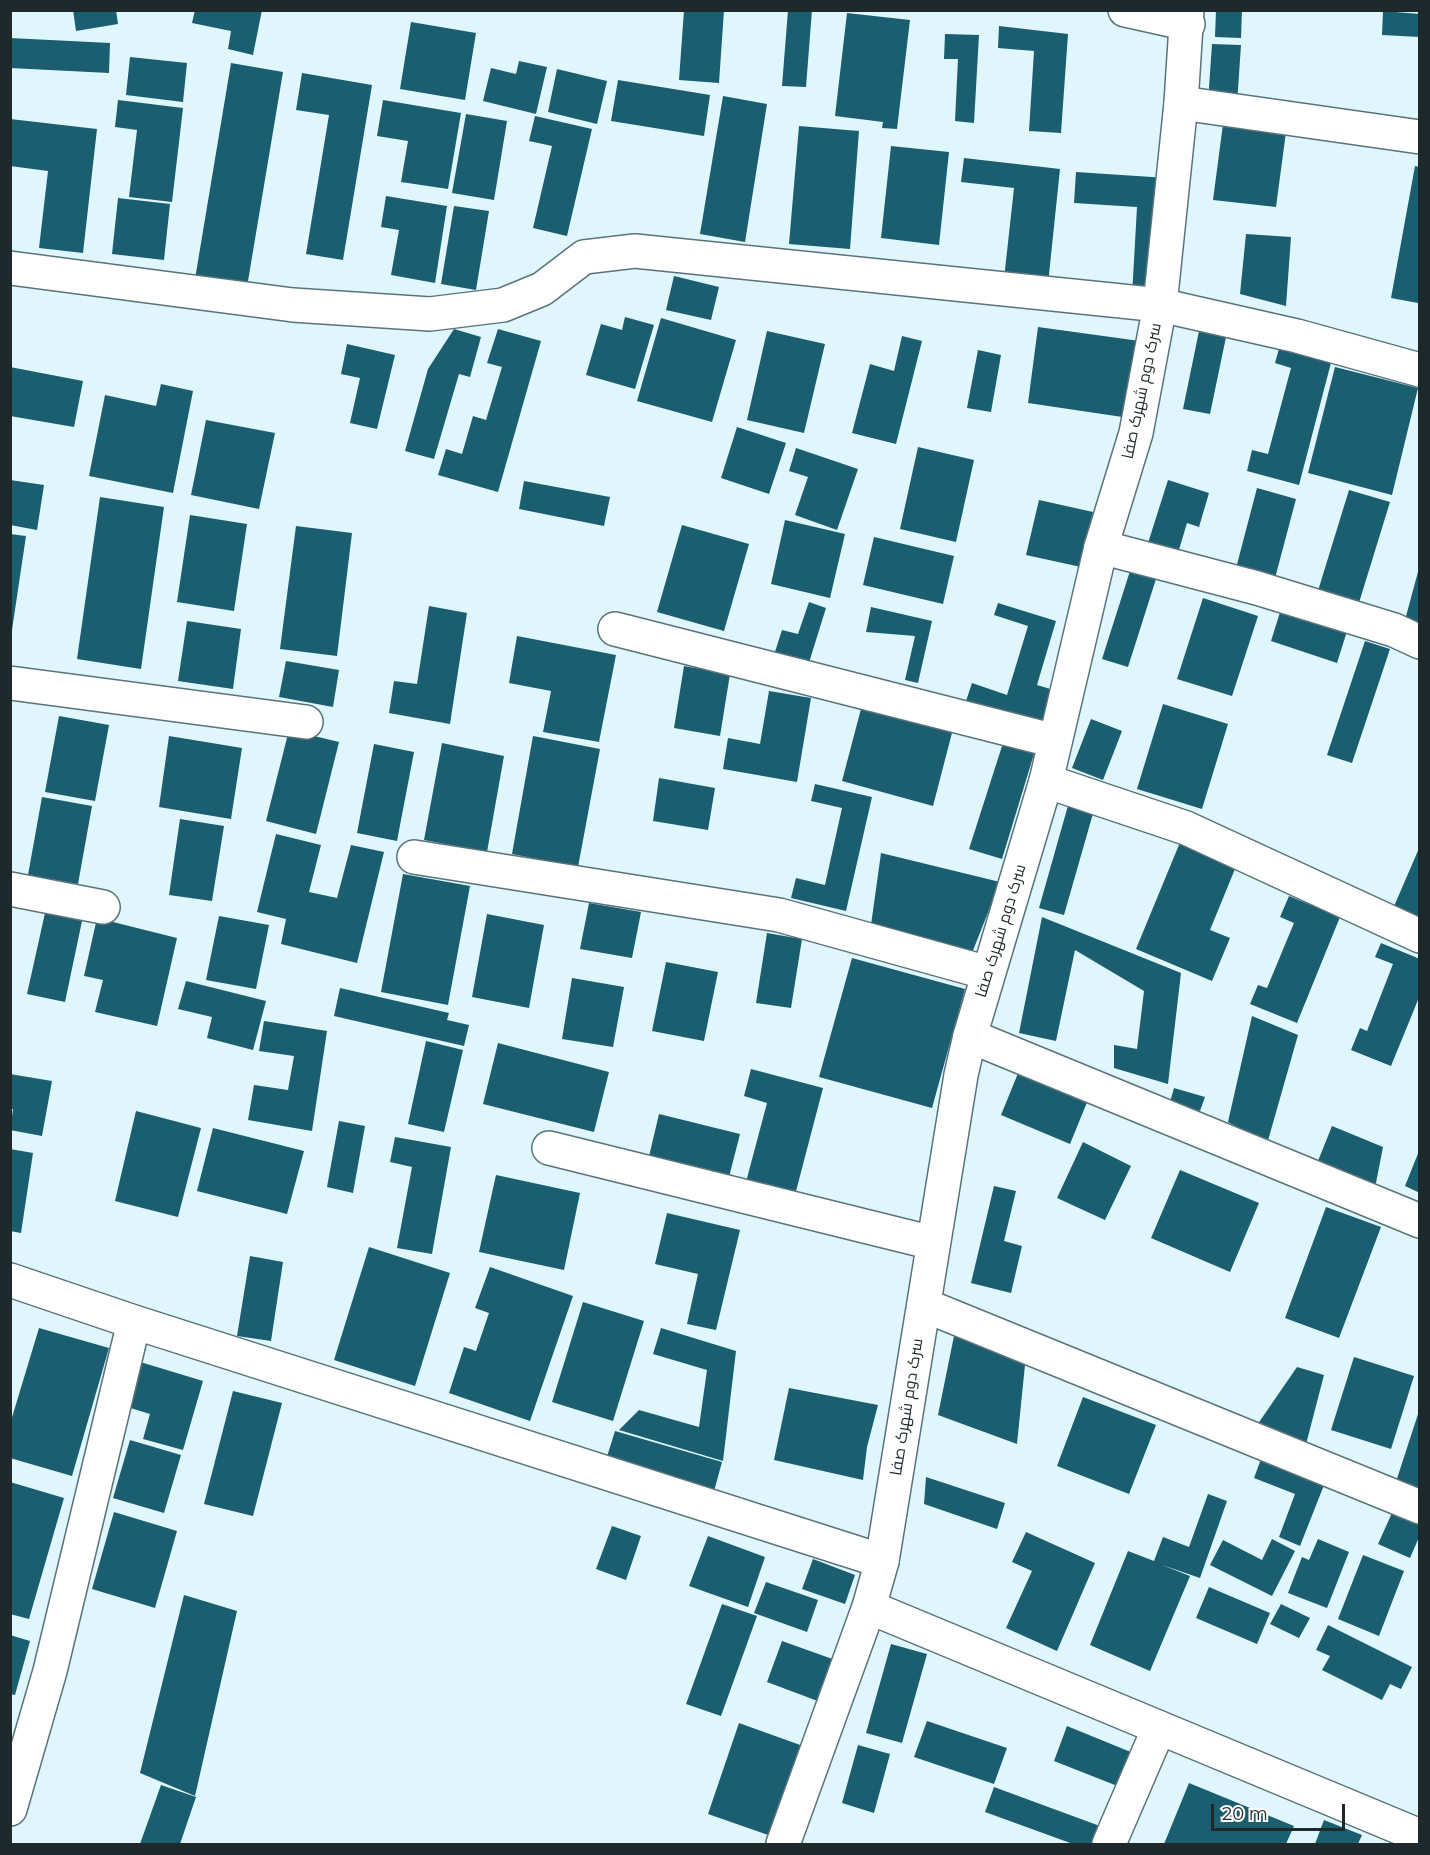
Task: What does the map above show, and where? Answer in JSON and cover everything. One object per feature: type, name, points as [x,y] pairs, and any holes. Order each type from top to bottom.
[{"type":"street","points":[[1125,10],[1187,17]]},
{"type":"street","name":"سرک دوم شهرک صفا","points":[[783,1845],[869,1606],[882,1561],[960,1075],[1046,781],[1101,547],[1136,434],[1160,306],[1181,103],[1187,17]]},
{"type":"street","points":[[1181,103],[1419,137]]},
{"type":"street","points":[[10,268],[293,305],[430,314],[503,305],[542,289],[584,257],[635,251],[1160,306],[1297,336],[1419,370]]},
{"type":"street","points":[[1101,547],[1257,588],[1394,630],[1419,642]]},
{"type":"street","points":[[615,629],[1054,741]]},
{"type":"street","points":[[10,683],[306,722]]},
{"type":"street","points":[[1046,781],[1186,828],[1419,936]]},
{"type":"street","points":[[414,857],[778,915],[988,973]]},
{"type":"street","points":[[10,889],[103,907]]},
{"type":"street","points":[[970,1036],[1419,1221]]},
{"type":"street","points":[[549,1149],[933,1243]]},
{"type":"street","points":[[10,1280],[134,1322],[882,1561]]},
{"type":"street","points":[[924,1305],[1419,1507]]},
{"type":"street","points":[[10,1809],[50,1671],[134,1322]]},
{"type":"street","points":[[869,1606],[1419,1836]]},
{"type":"street","points":[[1109,1845],[1159,1728]]},
{"type":"building","points":[[73,10],[116,10],[118,24],[76,31]]},
{"type":"building","points":[[195,10],[262,10],[253,55],[228,49],[231,31],[192,23]]},
{"type":"building","points":[[684,10],[724,10],[719,83],[679,80]]},
{"type":"building","points":[[788,10],[812,10],[806,87],[782,86]]},
{"type":"building","points":[[1216,10],[1242,10],[1241,38],[1215,37]]},
{"type":"building","points":[[1383,11],[1420,14],[1420,37],[1382,35]]},
{"type":"building","points":[[847,13],[910,20],[897,129],[882,128],[883,122],[835,116]]},
{"type":"building","points":[[411,22],[476,33],[465,100],[400,89]]},
{"type":"building","points":[[999,26],[1068,34],[1061,133],[1029,131],[1034,51],[998,48]]},
{"type":"building","points":[[945,34],[979,35],[974,123],[955,121],[958,59],[944,59]]},
{"type":"building","points":[[10,38],[110,43],[109,73],[10,68]]},
{"type":"building","points":[[1212,44],[1241,45],[1237,104],[1208,102]]},
{"type":"building","points":[[130,57],[187,63],[183,102],[126,95]]},
{"type":"building","points":[[519,61],[547,67],[536,114],[483,101],[491,68],[516,74]]},
{"type":"building","points":[[231,63],[283,72],[247,287],[195,279]]},
{"type":"building","points":[[557,69],[607,81],[597,124],[548,112]]},
{"type":"building","points":[[302,73],[372,85],[343,260],[306,254],[329,115],[296,110]]},
{"type":"building","points":[[618,80],[710,95],[704,136],[611,121]]},
{"type":"building","points":[[723,96],[767,104],[745,242],[700,234]]},
{"type":"building","points":[[118,100],[183,108],[172,202],[129,197],[137,130],[115,127]]},
{"type":"building","points":[[383,100],[461,113],[448,189],[401,182],[408,141],[377,136]]},
{"type":"building","points":[[466,114],[507,121],[494,200],[452,193]]},
{"type":"building","points":[[535,116],[592,129],[567,236],[533,228],[552,146],[529,141]]},
{"type":"building","points":[[10,119],[97,129],[83,253],[39,248],[48,171],[10,166]]},
{"type":"building","points":[[1223,124],[1286,132],[1276,207],[1213,200]]},
{"type":"building","points":[[799,126],[859,131],[850,249],[789,244]]},
{"type":"building","points":[[891,146],[949,152],[939,245],[881,238]]},
{"type":"building","points":[[964,158],[1060,169],[1048,284],[1004,279],[1014,188],[961,182]]},
{"type":"building","points":[[1415,166],[1420,167],[1418,303],[1391,298]]},
{"type":"building","points":[[1076,172],[1167,178],[1160,298],[1132,296],[1137,207],[1074,203]]},
{"type":"building","points":[[386,196],[447,206],[435,283],[391,275],[399,230],[381,227]]},
{"type":"building","points":[[118,198],[170,204],[164,260],[112,254]]},
{"type":"building","points":[[454,206],[489,211],[476,290],[441,284]]},
{"type":"building","points":[[1246,234],[1291,237],[1286,306],[1240,294]]},
{"type":"building","points":[[674,276],[719,287],[711,320],[666,310]]},
{"type":"building","points":[[625,317],[654,325],[635,389],[586,375],[601,324],[622,330]]},
{"type":"building","points":[[661,318],[736,340],[712,422],[637,401]]},
{"type":"building","points":[[1038,327],[1147,342],[1136,419],[1028,403]]},
{"type":"building","points":[[454,329],[481,337],[470,377],[459,374],[434,459],[405,451],[428,369]]},
{"type":"building","points":[[498,329],[541,341],[498,492],[438,475],[446,449],[462,454],[473,416],[486,420],[502,367],[487,363]]},
{"type":"building","points":[[767,331],[825,344],[804,433],[747,420]]},
{"type":"building","points":[[1199,331],[1226,337],[1210,414],[1183,409]]},
{"type":"building","points":[[902,336],[922,341],[896,444],[852,433],[870,364],[894,371]]},
{"type":"building","points":[[347,344],[395,355],[377,429],[350,423],[360,378],[341,374]]},
{"type":"building","points":[[1280,345],[1332,359],[1299,485],[1247,471],[1252,450],[1268,454],[1291,368],[1275,363]]},
{"type":"building","points":[[978,350],[1001,355],[991,412],[967,408]]},
{"type":"building","points":[[10,367],[83,381],[74,427],[10,416]]},
{"type":"building","points":[[1335,367],[1418,388],[1392,495],[1308,473]]},
{"type":"building","points":[[161,384],[193,391],[173,493],[89,476],[105,395],[156,406]]},
{"type":"building","points":[[206,420],[275,433],[259,509],[191,495]]},
{"type":"building","points":[[737,427],[786,443],[769,494],[721,478]]},
{"type":"building","points":[[918,447],[974,460],[956,542],[900,529]]},
{"type":"building","points":[[796,448],[858,469],[837,530],[795,515],[808,477],[789,471]]},
{"type":"building","points":[[10,480],[44,485],[37,530],[10,525]]},
{"type":"building","points":[[1168,480],[1209,493],[1199,527],[1187,523],[1178,553],[1148,543]]},
{"type":"building","points":[[524,481],[610,497],[604,526],[519,509]]},
{"type":"building","points":[[1257,488],[1296,499],[1274,582],[1235,572]]},
{"type":"building","points":[[1349,490],[1390,502],[1358,606],[1317,594]]},
{"type":"building","points":[[100,497],[164,507],[141,669],[77,659]]},
{"type":"building","points":[[1039,500],[1093,512],[1081,567],[1026,555]]},
{"type":"building","points":[[190,515],[247,524],[234,611],[177,602]]},
{"type":"building","points":[[785,520],[845,534],[830,598],[771,584]]},
{"type":"building","points":[[682,525],[749,544],[724,631],[657,612]]},
{"type":"building","points":[[296,526],[352,533],[337,656],[280,649]]},
{"type":"building","points":[[10,534],[26,536],[12,630],[10,630]]},
{"type":"building","points":[[874,537],[954,556],[943,604],[863,585]]},
{"type":"building","points":[[1420,568],[1420,627],[1405,620]]},
{"type":"building","points":[[1130,571],[1156,579],[1128,667],[1102,659]]},
{"type":"building","points":[[1203,598],[1258,616],[1232,696],[1177,679]]},
{"type":"building","points":[[809,602],[826,608],[807,669],[773,658],[782,630],[798,634]]},
{"type":"building","points":[[998,603],[1056,621],[1037,685],[1057,691],[1046,729],[965,704],[972,683],[1007,695],[1028,626],[994,615]]},
{"type":"building","points":[[429,606],[467,613],[450,724],[389,713],[394,681],[417,684]]},
{"type":"building","points":[[1282,606],[1348,628],[1337,663],[1271,641]]},
{"type":"building","points":[[871,607],[932,621],[918,683],[905,680],[915,636],[866,632]]},
{"type":"building","points":[[187,621],[241,629],[233,689],[178,681]]},
{"type":"building","points":[[517,636],[616,655],[599,742],[543,732],[551,691],[509,683]]},
{"type":"building","points":[[1365,641],[1390,649],[1352,763],[1327,755]]},
{"type":"building","points":[[286,661],[339,670],[333,707],[279,697]]},
{"type":"building","points":[[684,666],[730,674],[720,736],[674,728]]},
{"type":"building","points":[[769,691],[811,698],[797,782],[723,769],[728,738],[760,744]]},
{"type":"building","points":[[1163,704],[1228,724],[1202,809],[1137,789]]},
{"type":"building","points":[[862,705],[953,729],[933,806],[842,781]]},
{"type":"building","points":[[59,716],[109,725],[95,801],[45,792]]},
{"type":"building","points":[[1091,719],[1122,731],[1103,780],[1072,768]]},
{"type":"building","points":[[289,730],[339,742],[316,834],[266,821]]},
{"type":"building","points":[[169,736],[242,748],[231,819],[159,807]]},
{"type":"building","points":[[533,736],[600,749],[578,867],[512,854]]},
{"type":"building","points":[[442,743],[504,756],[487,852],[424,840]]},
{"type":"building","points":[[1003,743],[1034,754],[1002,859],[969,849]]},
{"type":"building","points":[[374,744],[414,752],[397,841],[357,833]]},
{"type":"building","points":[[659,778],[715,788],[708,830],[653,821]]},
{"type":"building","points":[[815,784],[872,797],[846,911],[791,898],[796,878],[825,885],[842,808],[811,801]]},
{"type":"building","points":[[1071,795],[1096,803],[1064,915],[1039,908]]},
{"type":"building","points":[[42,797],[92,806],[78,884],[28,875]]},
{"type":"building","points":[[180,819],[224,826],[212,901],[169,895]]},
{"type":"building","points":[[276,834],[321,845],[309,892],[337,898],[351,845],[384,852],[357,963],[281,944],[286,919],[257,912]]},
{"type":"building","points":[[1181,840],[1237,864],[1210,930],[1230,938],[1212,981],[1136,949]]},
{"type":"building","points":[[1420,846],[1418,894],[1420,894],[1420,924],[1392,911]]},
{"type":"building","points":[[881,853],[1000,882],[972,953],[871,925]]},
{"type":"building","points":[[403,874],[470,886],[448,1005],[381,992]]},
{"type":"building","points":[[1289,896],[1340,917],[1297,1023],[1250,1004],[1258,985],[1267,988],[1294,923],[1280,917]]},
{"type":"building","points":[[589,903],[641,912],[632,958],[580,949]]},
{"type":"building","points":[[45,913],[82,921],[65,1002],[27,994]]},
{"type":"building","points":[[487,914],[544,925],[529,1008],[472,997]]},
{"type":"building","points":[[219,916],[269,925],[256,989],[206,980]]},
{"type":"building","points":[[1042,917],[1181,973],[1168,1084],[1114,1068],[1114,1045],[1137,1049],[1144,991],[1075,950],[1056,1041],[1019,1033]]},
{"type":"building","points":[[97,918],[177,938],[157,1026],[95,1012],[103,980],[84,976]]},
{"type":"building","points":[[767,933],[802,939],[791,1008],[756,1003]]},
{"type":"building","points":[[1381,943],[1420,959],[1420,995],[1391,1066],[1351,1050],[1360,1028],[1367,1031],[1393,964],[1375,957]]},
{"type":"building","points":[[852,958],[965,989],[932,1108],[819,1077]]},
{"type":"building","points":[[666,962],[718,972],[704,1041],[652,1031]]},
{"type":"building","points":[[572,978],[624,987],[613,1047],[562,1039]]},
{"type":"building","points":[[186,981],[266,1001],[253,1050],[207,1038],[212,1017],[178,1009]]},
{"type":"building","points":[[340,988],[449,1013],[447,1020],[469,1025],[464,1046],[334,1016]]},
{"type":"building","points":[[1252,1016],[1298,1035],[1267,1144],[1228,1122]]},
{"type":"building","points":[[264,1021],[327,1031],[312,1131],[248,1120],[254,1085],[288,1090],[294,1056],[259,1051]]},
{"type":"building","points":[[426,1041],[463,1050],[444,1132],[408,1124]]},
{"type":"building","points":[[498,1043],[609,1072],[594,1132],[483,1104]]},
{"type":"building","points":[[1021,1066],[1090,1095],[1070,1144],[1001,1115]]},
{"type":"building","points":[[751,1069],[823,1088],[795,1195],[746,1182],[767,1103],[744,1096]]},
{"type":"building","points":[[10,1074],[52,1081],[42,1136],[10,1130],[13,1109],[10,1109]]},
{"type":"building","points":[[1174,1088],[1205,1097],[1200,1111],[1170,1102]]},
{"type":"building","points":[[136,1111],[201,1128],[178,1217],[115,1201]]},
{"type":"building","points":[[659,1114],[740,1134],[727,1185],[647,1165]]},
{"type":"building","points":[[339,1121],[365,1126],[353,1193],[327,1187]]},
{"type":"building","points":[[1332,1126],[1383,1147],[1375,1188],[1316,1166]]},
{"type":"building","points":[[213,1128],[304,1151],[287,1214],[197,1191]]},
{"type":"building","points":[[395,1137],[451,1147],[432,1254],[397,1248],[412,1167],[390,1162]]},
{"type":"building","points":[[1083,1142],[1131,1166],[1105,1220],[1057,1198]]},
{"type":"building","points":[[10,1149],[33,1153],[21,1233],[10,1231]]},
{"type":"building","points":[[1420,1151],[1420,1193],[1405,1186]]},
{"type":"building","points":[[1180,1170],[1259,1203],[1230,1272],[1151,1238]]},
{"type":"building","points":[[496,1175],[580,1193],[564,1270],[479,1252]]},
{"type":"building","points":[[994,1186],[1016,1191],[1004,1241],[1022,1246],[1011,1293],[971,1283]]},
{"type":"building","points":[[1326,1207],[1381,1227],[1339,1338],[1285,1318]]},
{"type":"building","points":[[667,1213],[740,1230],[716,1330],[687,1324],[698,1274],[655,1264]]},
{"type":"building","points":[[369,1247],[450,1273],[415,1386],[334,1360]]},
{"type":"building","points":[[250,1256],[283,1262],[271,1341],[237,1336]]},
{"type":"building","points":[[490,1267],[573,1296],[530,1421],[449,1393],[464,1347],[476,1351],[489,1313],[475,1308]]},
{"type":"building","points":[[583,1302],[644,1321],[613,1421],[552,1402]]},
{"type":"building","points":[[956,1326],[1026,1355],[1017,1444],[938,1415]]},
{"type":"building","points":[[39,1328],[109,1348],[72,1476],[10,1458],[10,1424]]},
{"type":"building","points":[[661,1328],[736,1351],[723,1461],[619,1430],[639,1410],[699,1427],[707,1370],[653,1354]]},
{"type":"building","points":[[1354,1357],[1414,1376],[1391,1449],[1331,1430]]},
{"type":"building","points":[[137,1361],[203,1381],[183,1450],[143,1439],[150,1414],[124,1406]]},
{"type":"building","points":[[1297,1367],[1324,1375],[1304,1452],[1253,1431]]},
{"type":"building","points":[[789,1388],[878,1405],[867,1447],[863,1480],[774,1460]]},
{"type":"building","points":[[233,1391],[282,1403],[253,1516],[204,1504]]},
{"type":"building","points":[[1083,1397],[1156,1425],[1129,1494],[1057,1466]]},
{"type":"building","points":[[1420,1411],[1420,1500],[1393,1491]]},
{"type":"building","points":[[615,1431],[722,1462],[713,1495],[605,1463]]},
{"type":"building","points":[[130,1440],[181,1455],[164,1513],[113,1498]]},
{"type":"building","points":[[1261,1459],[1324,1485],[1300,1546],[1279,1537],[1295,1494],[1254,1478]]},
{"type":"building","points":[[926,1477],[1005,1503],[997,1529],[924,1504]]},
{"type":"building","points":[[10,1482],[64,1498],[29,1619],[10,1614]]},
{"type":"building","points":[[1208,1494],[1227,1501],[1200,1578],[1162,1565],[1190,1576],[1150,1671],[1090,1645],[1128,1551],[1154,1561],[1163,1537],[1189,1547]]},
{"type":"building","points":[[114,1512],[177,1531],[155,1608],[92,1589]]},
{"type":"building","points":[[1392,1513],[1420,1525],[1420,1535],[1410,1558],[1378,1544]]},
{"type":"building","points":[[612,1526],[641,1536],[626,1580],[596,1569]]},
{"type":"building","points":[[1026,1532],[1095,1563],[1057,1651],[1006,1628],[1032,1571],[1012,1562]]},
{"type":"building","points":[[708,1536],[765,1557],[748,1607],[689,1586]]},
{"type":"building","points":[[1272,1539],[1295,1551],[1272,1596],[1210,1565],[1223,1540],[1262,1560]]},
{"type":"building","points":[[1318,1539],[1349,1552],[1327,1608],[1288,1593],[1302,1557],[1309,1560]]},
{"type":"building","points":[[1363,1555],[1404,1571],[1379,1636],[1338,1619]]},
{"type":"building","points":[[813,1559],[855,1575],[845,1604],[802,1589]]},
{"type":"building","points":[[766,1582],[818,1600],[807,1632],[754,1613]]},
{"type":"building","points":[[1209,1587],[1270,1613],[1257,1644],[1196,1618]]},
{"type":"building","points":[[184,1595],[237,1611],[195,1796],[140,1773]]},
{"type":"building","points":[[722,1604],[757,1616],[721,1716],[686,1704]]},
{"type":"building","points":[[1281,1604],[1310,1618],[1299,1638],[1270,1624]]},
{"type":"building","points":[[1328,1625],[1412,1667],[1401,1689],[1390,1684],[1382,1700],[1322,1670],[1330,1656],[1316,1650]]},
{"type":"building","points":[[10,1635],[30,1641],[15,1695],[10,1694]]},
{"type":"building","points":[[782,1641],[838,1661],[823,1703],[767,1682]]},
{"type":"building","points":[[891,1644],[927,1654],[902,1743],[866,1733]]},
{"type":"building","points":[[927,1721],[1007,1748],[994,1784],[914,1757]]},
{"type":"building","points":[[739,1723],[803,1746],[771,1836],[708,1814]]},
{"type":"building","points":[[1067,1726],[1138,1755],[1125,1789],[1054,1761]]},
{"type":"building","points":[[858,1745],[890,1754],[874,1813],[842,1803]]},
{"type":"building","points":[[1189,1783],[1294,1826],[1286,1844],[1164,1844]]},
{"type":"building","points":[[161,1785],[196,1797],[180,1844],[140,1844]]},
{"type":"building","points":[[994,1787],[1108,1829],[1102,1844],[1073,1844],[985,1812]]},
{"type":"building","points":[[1324,1820],[1362,1835],[1358,1844],[1315,1844]]}]
